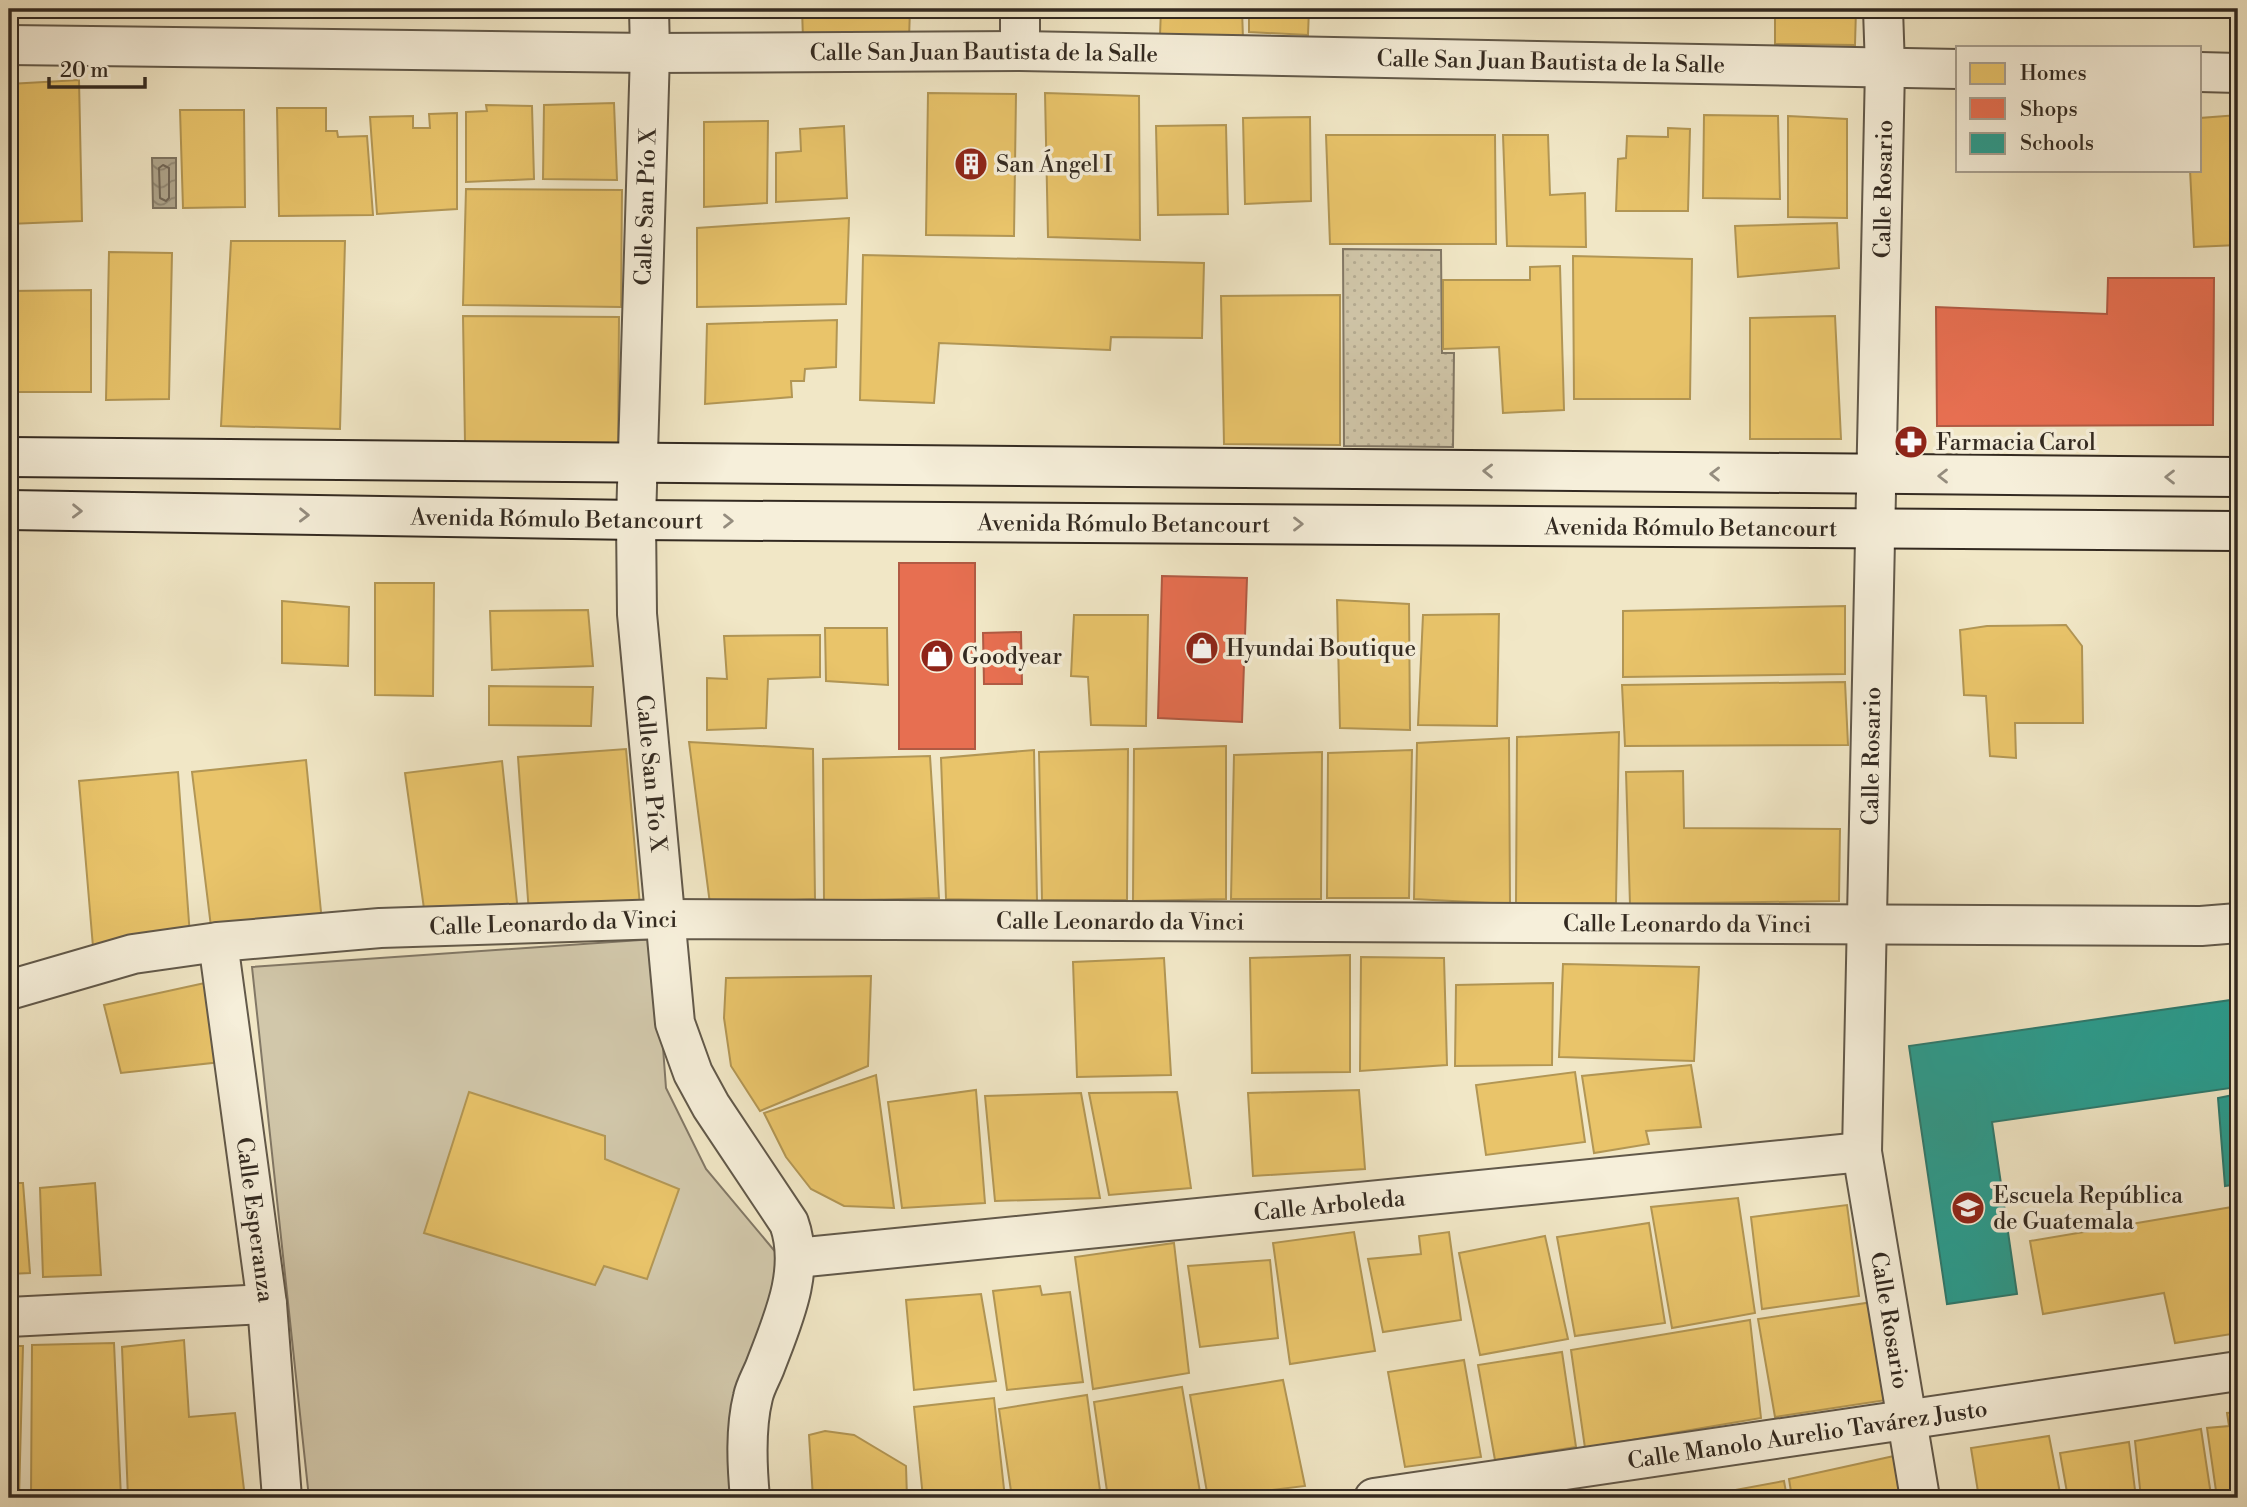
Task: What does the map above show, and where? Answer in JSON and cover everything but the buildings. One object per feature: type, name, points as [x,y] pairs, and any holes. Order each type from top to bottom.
[{"type":"street","name":"Calle San Pío X","points":[[649,9],[637,464],[636,614],[675,1023],[693,1073],[711,1106],[789,1223],[796,1258],[791,1291],[753,1397],[748,1435],[750,1498]]},
{"type":"street","points":[[1020,9],[1020,51]]},
{"type":"street","name":"Calle Rosario","points":[[1883,9],[1885,68],[1862,1152],[1920,1498]]},
{"type":"street","name":"Calle San Juan Bautista de la Salle","points":[[9,45],[649,53],[1020,51],[1956,69]]},
{"type":"street","points":[[2202,72],[2238,73]]},
{"type":"street","points":[[9,457],[2238,477]]},
{"type":"street","name":"Avenida Rómulo Betancourt","points":[[9,510],[636,520],[2238,531]]},
{"type":"street","name":"Calle Leonardo da Vinci","points":[[9,990],[133,954],[218,942],[380,929],[664,919],[2201,926],[2238,923]]},
{"type":"street","name":"Calle Esperanza","points":[[218,942],[267,1304],[282,1498]]},
{"type":"street","name":"Calle Arboleda","points":[[796,1258],[1862,1152]]},
{"type":"street","points":[[9,1317],[267,1304]]},
{"type":"street","name":"Calle Manolo Aurelio Tavárez Justo","points":[[1374,1498],[2238,1371]]},
{"type":"shaded area","points":[[1343,249],[1441,250],[1442,353],[1454,353],[1453,447],[1344,446]]},
{"type":"shaded area","points":[[655,939],[666,1088],[706,1169],[783,1261],[731,1498],[309,1498],[252,967]]},
{"type":"water","points":[[152,158],[176,158],[176,208],[153,208]]},
{"type":"place","name":"San Ángel I","points":[[971,164]]},
{"type":"place","name":"Farmacia Carol","points":[[1911,442]]},
{"type":"place","name":"Hyundai Boutique","points":[[1202,648]]},
{"type":"place","name":"Goodyear","points":[[937,656]]},
{"type":"place","name":"Escuela República de Guatemala","points":[[1968,1208]]}]
